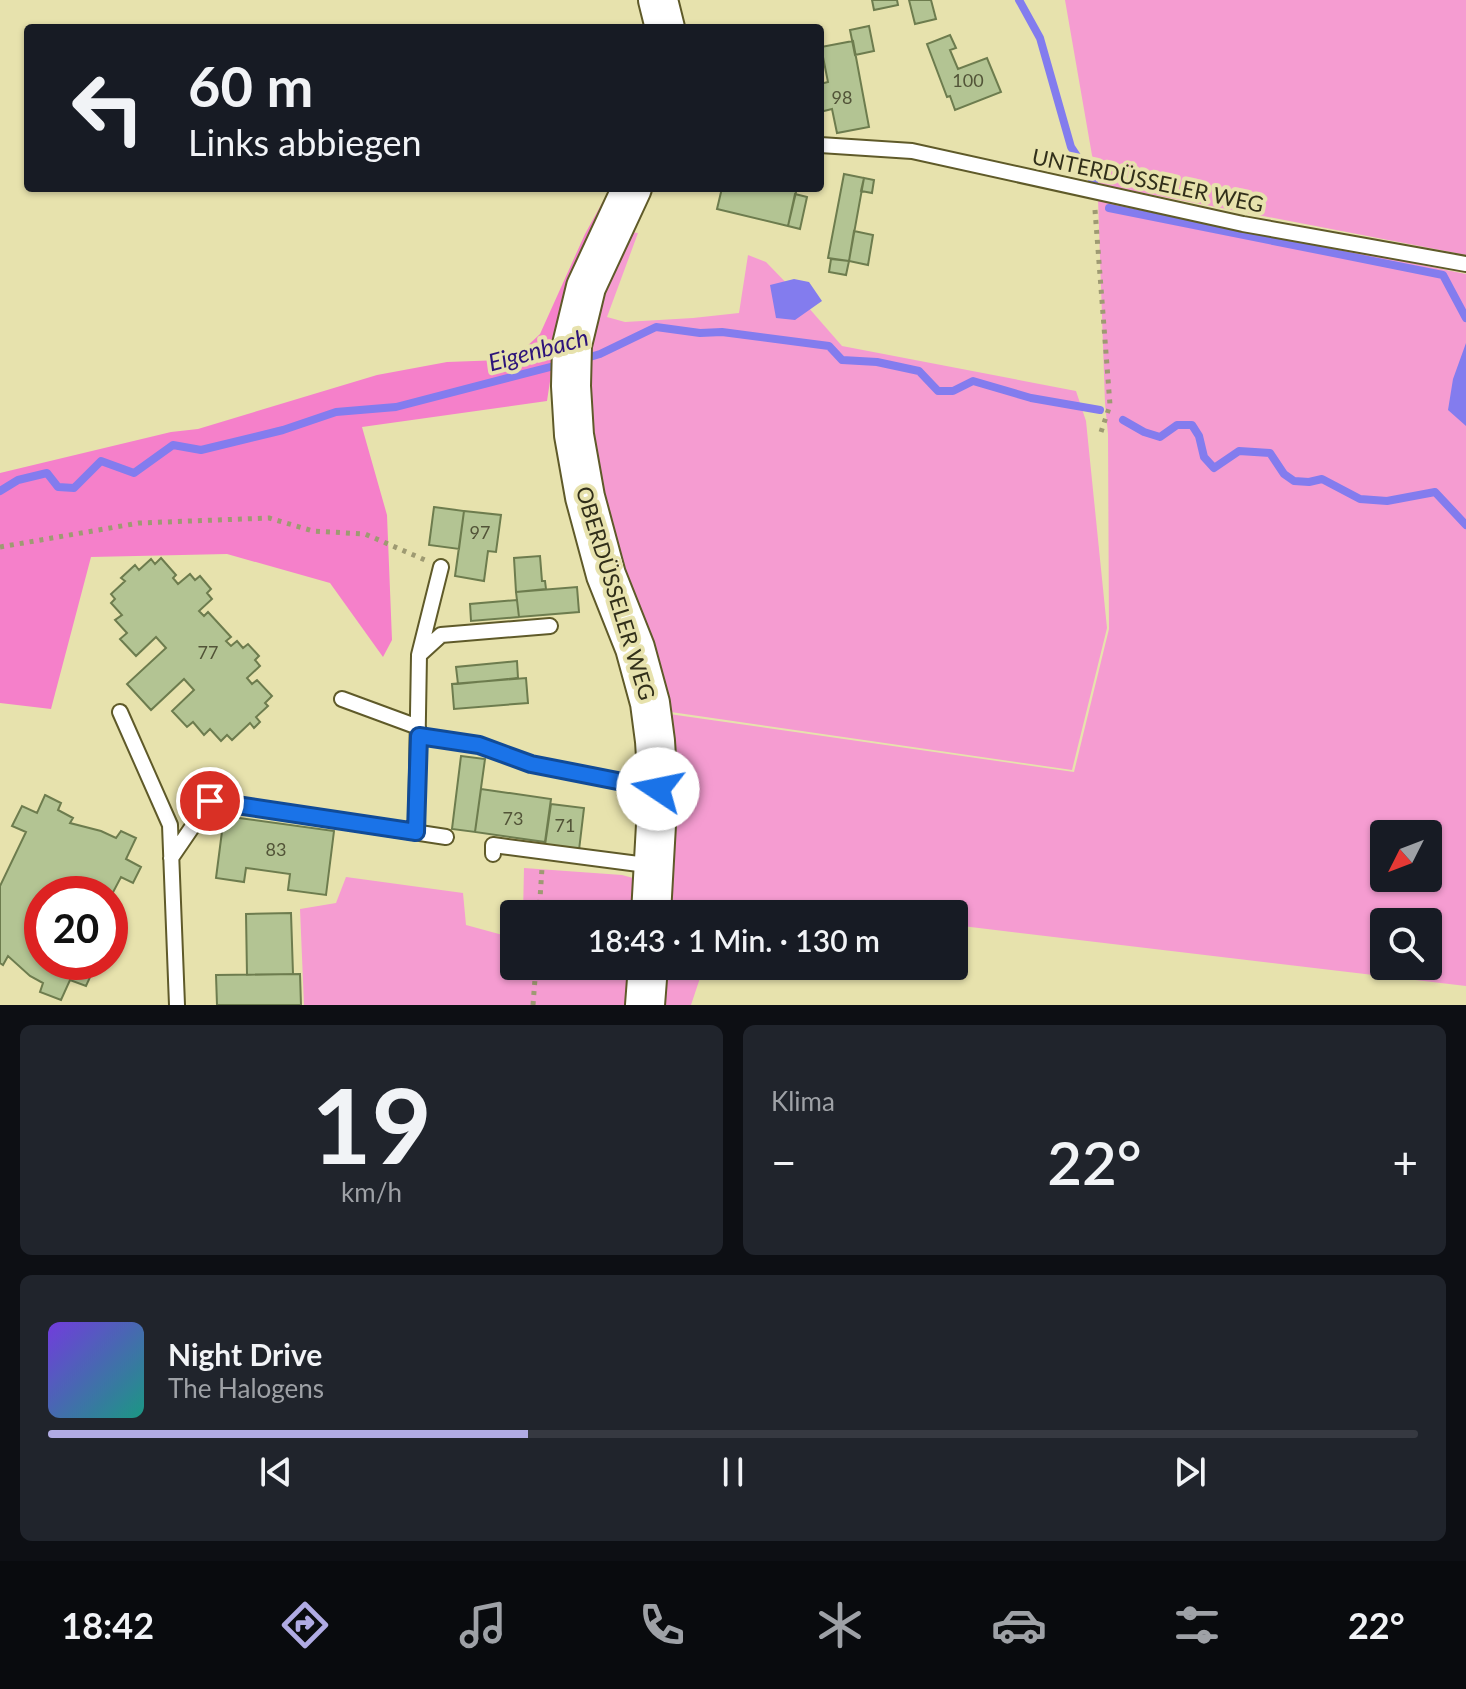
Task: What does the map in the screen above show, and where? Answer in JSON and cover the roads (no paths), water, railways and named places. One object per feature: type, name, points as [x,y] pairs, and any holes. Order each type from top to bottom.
[{"type":"street","points":[[658,0],[664,24]]},
{"type":"street","name":"OBERDÜSSELER WEG","points":[[630,192],[586,287],[572,345],[571,386],[574,435],[585,497],[606,575],[635,648],[650,703],[658,789],[652,900]]},
{"type":"street","points":[[645,1005],[647,980]]},
{"type":"lane","name":"UNTERDÜSSELER WEG","points":[[824,145],[912,151],[1243,224],[1466,264]]},
{"type":"lane","points":[[416,832],[419,655],[441,567]]},
{"type":"lane","points":[[419,655],[441,635],[550,626]]},
{"type":"lane","points":[[342,699],[418,732],[479,745],[531,764],[658,789]]},
{"type":"lane","points":[[120,712],[170,825],[177,1005]]},
{"type":"lane","points":[[171,858],[210,801],[446,837]]},
{"type":"lane","points":[[493,854],[493,845],[654,866]]},
{"type":"waterway","points":[[1019,0],[1040,38],[1071,147],[1094,182]]},
{"type":"waterway","points":[[1109,208],[1443,275],[1466,318]]},
{"type":"waterway","name":"Eigenbach","points":[[583,359],[656,327],[700,333],[722,332],[829,346],[842,360],[877,362],[919,371],[938,391],[953,391],[973,381],[1031,398],[1100,410]]},
{"type":"waterway","name":"Eigenbach","points":[[0,491],[18,480],[47,473],[58,487],[74,488],[101,461],[134,473],[173,445],[201,450],[283,430],[336,412],[396,407],[562,364]]},
{"type":"waterway","name":"Eigenbach","points":[[1123,420],[1160,437],[1177,425],[1192,425],[1199,436],[1204,457],[1214,468],[1239,451],[1270,453],[1284,474],[1294,481],[1322,479],[1360,499],[1387,501],[1435,492],[1466,525]]}]
